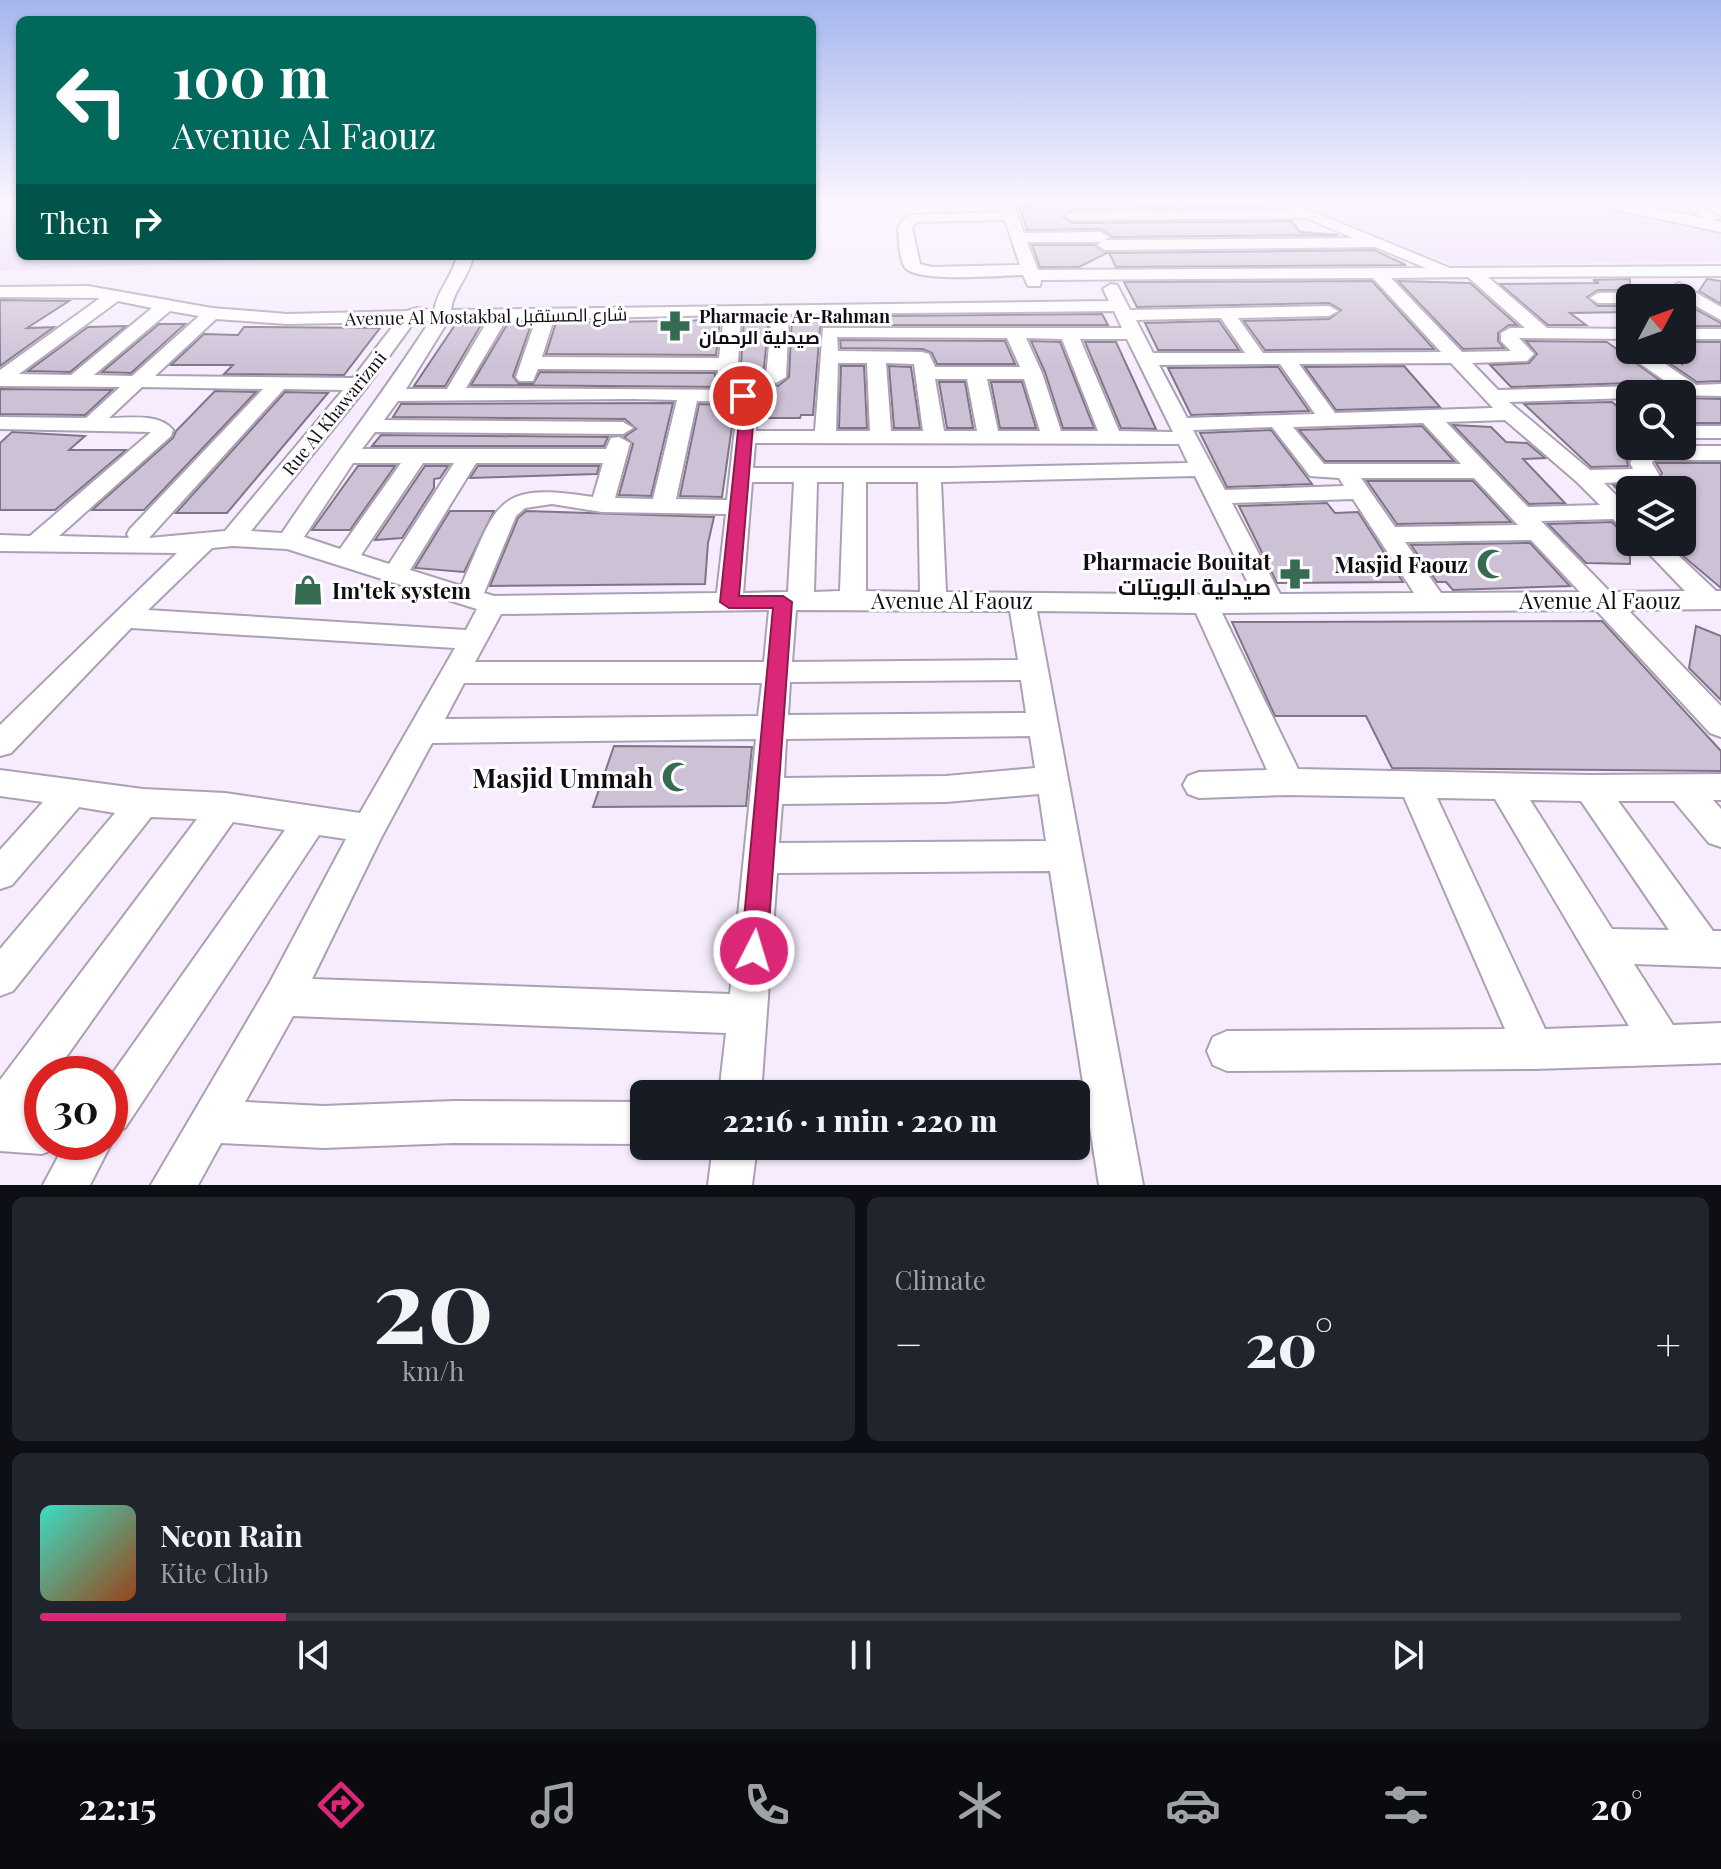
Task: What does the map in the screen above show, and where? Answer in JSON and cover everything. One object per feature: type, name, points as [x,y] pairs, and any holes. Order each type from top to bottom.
[{"type":"street","points":[[911,258],[912,266],[918,270],[932,272],[1112,275],[1329,311]]},
{"type":"street","points":[[1026,258],[1039,306]]},
{"type":"street","points":[[1108,258],[1125,318],[1149,359],[1201,469],[1271,603]]},
{"type":"street","points":[[1239,258],[1251,275]]},
{"type":"street","points":[[1418,258],[1456,274]]},
{"type":"street","name":"Rue Al Khawarizmi","points":[[289,541],[392,395],[443,309],[464,260]]},
{"type":"street","points":[[1251,275],[1721,271]]},
{"type":"street","points":[[1657,272],[1673,284]]},
{"type":"street","points":[[1564,273],[1616,311]]},
{"type":"street","points":[[1378,274],[1510,414],[1585,477],[1616,509]]},
{"type":"street","points":[[1474,274],[1541,332]]},
{"type":"street","points":[[1225,312],[1251,275]]},
{"type":"street","name":"Avenue Al Mostakbal شارع المستقبل","points":[[0,292],[71,290],[116,295],[160,310],[287,319],[408,318]]},
{"type":"street","points":[[1696,294],[1721,298]]},
{"type":"street","points":[[0,380],[116,295]]},
{"type":"street","points":[[1598,298],[1616,297]]},
{"type":"street","points":[[1696,299],[1721,315]]},
{"type":"street","points":[[976,306],[981,332]]},
{"type":"street","name":"Avenue Al Mostakbal شارع المستقبل","points":[[443,309],[499,316],[1039,306],[1125,318]]},
{"type":"street","points":[[825,438],[830,308]]},
{"type":"street","name":"Rue Al Khawarizmi","points":[[0,744],[125,618],[211,540],[359,384],[408,318],[443,309]]},
{"type":"street","points":[[93,314],[160,310]]},
{"type":"street","points":[[77,380],[160,310]]},
{"type":"street","points":[[776,377],[781,310]]},
{"type":"street","points":[[725,394],[733,311]]},
{"type":"street","points":[[829,332],[1068,334],[1125,318],[1225,312]]},
{"type":"street","points":[[1225,312],[1257,357]]},
{"type":"street","points":[[91,424],[212,313]]},
{"type":"street","points":[[519,395],[547,314]]},
{"type":"street","points":[[452,396],[499,316]]},
{"type":"street","points":[[1523,316],[1578,317],[1590,320],[1616,338]]},
{"type":"street","points":[[1014,333],[1029,365],[1053,439]]},
{"type":"street","points":[[1149,359],[1524,356],[1510,341],[1510,333],[1616,333]]},
{"type":"street","points":[[1068,334],[1111,438]]},
{"type":"street","points":[[1696,334],[1721,334]]},
{"type":"street","points":[[829,357],[876,357],[976,373],[1029,365]]},
{"type":"street","points":[[876,357],[881,438]]},
{"type":"street","points":[[1286,359],[1330,421]]},
{"type":"street","points":[[530,363],[728,364]]},
{"type":"street","points":[[1654,364],[1677,380]]},
{"type":"street","points":[[924,365],[1029,365]]},
{"type":"street","points":[[924,365],[935,439]]},
{"type":"street","points":[[976,373],[980,439],[976,473]]},
{"type":"street","points":[[0,380],[359,384]]},
{"type":"street","points":[[139,534],[279,383]]},
{"type":"street","points":[[1696,390],[1721,390]]},
{"type":"street","points":[[392,395],[632,393],[725,394],[747,398],[746,437],[729,602]]},
{"type":"street","points":[[602,505],[632,393]]},
{"type":"street","points":[[663,506],[688,394]]},
{"type":"street","points":[[1492,396],[1616,398]]},
{"type":"street","points":[[746,437],[1111,438],[1278,422],[1510,414]]},
{"type":"street","points":[[1429,417],[1721,725]]},
{"type":"street","points":[[1278,422],[1313,468],[1353,482],[1433,602]]},
{"type":"street","points":[[0,423],[152,425],[163,430],[160,436],[44,538]]},
{"type":"street","points":[[369,426],[623,428]]},
{"type":"street","points":[[395,574],[499,427]]},
{"type":"street","points":[[1696,440],[1721,432]]},
{"type":"street","points":[[1696,447],[1721,453]]},
{"type":"street","points":[[347,456],[615,456]]},
{"type":"street","points":[[346,559],[416,457]]},
{"type":"street","points":[[173,1185],[283,997],[369,828],[474,640],[481,601],[506,513],[518,502],[531,458]]},
{"type":"street","points":[[1585,477],[1648,475],[1641,463],[1643,460]]},
{"type":"street","points":[[740,475],[929,475],[1201,469]]},
{"type":"street","points":[[1216,497],[1478,471]]},
{"type":"street","points":[[742,1080],[777,672],[792,602],[806,475]]},
{"type":"street","points":[[853,600],[855,475]]},
{"type":"street","points":[[929,475],[933,600]]},
{"type":"street","points":[[518,502],[552,497],[602,505],[737,507]]},
{"type":"street","points":[[1518,514],[1616,517]]},
{"type":"street","name":"Avenue Al Faouz","points":[[0,532],[171,546],[211,540],[289,541],[481,601],[933,600],[1205,604],[1715,600]]},
{"type":"street","points":[[1389,535],[1537,532]]},
{"type":"street","name":"Avenue Al Faouz","points":[[0,543],[139,534],[184,535],[211,540]]},
{"type":"street","points":[[1666,556],[1715,600]]},
{"type":"street","points":[[1022,601],[1121,1185]]},
{"type":"street","points":[[1205,604],[1288,782]]},
{"type":"street","points":[[125,618],[474,640]]},
{"type":"street","points":[[456,672],[1034,670]]},
{"type":"street","points":[[423,731],[1043,724]]},
{"type":"street","points":[[767,791],[946,789],[1052,780]]},
{"type":"street","points":[[1199,785],[1288,782],[1590,788],[1721,787]]},
{"type":"street","points":[[0,783],[143,803],[225,807],[369,828]]},
{"type":"street","points":[[1414,783],[1534,1049]]},
{"type":"street","points":[[1504,786],[1662,1044]]},
{"type":"street","points":[[1590,788],[1712,949]]},
{"type":"street","points":[[1684,789],[1721,833]]},
{"type":"street","points":[[0,874],[71,794]]},
{"type":"street","points":[[0,978],[143,803]]},
{"type":"street","points":[[0,1115],[225,807]]},
{"type":"street","points":[[128,1087],[310,820]]},
{"type":"street","points":[[762,858],[1065,856]]},
{"type":"street","points":[[1600,946],[1712,949]]},
{"type":"street","points":[[283,997],[749,1014]]},
{"type":"street","points":[[1227,1051],[1534,1049],[1721,1043]]},
{"type":"street","points":[[210,1121],[323,1127],[454,1122],[630,1123]]},
{"type":"street","points":[[0,1130],[24,1132]]},
{"type":"street","points":[[65,1185],[80,1160]]},
{"type":"street","points":[[730,1185],[733,1160]]},
{"type":"shaded area","points":[[0,258],[257,260],[0,271]]},
{"type":"shaded area","points":[[1436,258],[1721,258],[1721,261],[1453,265]]},
{"type":"building","points":[[1037,258],[1096,258],[1079,267],[1040,267]]},
{"type":"building","points":[[1112,258],[1392,258],[1406,265],[1116,267]]},
{"type":"building","points":[[1630,279],[1630,284],[1616,284],[1616,290],[1598,290],[1587,297],[1598,306],[1616,306],[1616,312],[1570,313],[1586,325],[1548,325],[1500,284],[1599,283],[1593,280]]},
{"type":"building","points":[[1707,279],[1721,281],[1721,304],[1699,291]]},
{"type":"building","points":[[1372,281],[1434,349],[1265,350],[1244,321],[1329,319],[1341,310],[1329,303],[1137,307],[1124,282]]},
{"type":"building","points":[[1398,281],[1470,283],[1517,325],[1509,325],[1498,333],[1498,341],[1504,348],[1463,349]]},
{"type":"building","points":[[0,300],[69,301],[27,328],[54,327],[0,366]]},
{"type":"building","points":[[1696,309],[1721,323],[1721,326],[1696,326]]},
{"type":"building","points":[[1102,314],[1108,325],[823,325],[820,328],[813,415],[801,415],[800,418],[760,418],[761,401],[752,390],[730,387],[740,379],[744,319],[769,318],[763,377],[778,386],[789,377],[792,317]]},
{"type":"building","points":[[720,320],[716,355],[546,354],[556,323]]},
{"type":"building","points":[[1219,321],[1239,350],[1158,350],[1145,323]]},
{"type":"building","points":[[532,322],[513,376],[519,384],[533,384],[540,372],[715,373],[715,382],[724,387],[471,385],[508,323]]},
{"type":"building","points":[[159,324],[185,324],[131,373],[102,372]]},
{"type":"building","points":[[455,325],[481,325],[445,386],[414,386]]},
{"type":"building","points":[[126,326],[70,372],[28,371],[88,327]]},
{"type":"building","points":[[244,327],[380,328],[344,375],[224,374],[233,365],[171,365],[204,334],[238,335]]},
{"type":"building","points":[[840,340],[1005,341],[1015,364],[937,364],[932,353],[923,349],[841,348]]},
{"type":"building","points":[[1031,341],[1060,342],[1094,428],[1063,428],[1045,372]]},
{"type":"building","points":[[1526,341],[1607,342],[1616,349],[1616,364],[1637,364],[1659,380],[1511,387],[1490,365],[1529,363],[1537,354]]},
{"type":"building","points":[[1085,342],[1116,342],[1156,429],[1121,428]]},
{"type":"building","points":[[1696,342],[1721,342],[1721,381],[1694,380],[1671,364],[1696,364]]},
{"type":"building","points":[[841,366],[864,366],[867,428],[839,428]]},
{"type":"building","points":[[889,366],[911,367],[920,428],[894,428]]},
{"type":"building","points":[[1404,366],[1440,407],[1336,410],[1305,367]]},
{"type":"building","points":[[1278,367],[1309,411],[1191,415],[1168,368]]},
{"type":"building","points":[[939,382],[965,382],[973,428],[947,428]]},
{"type":"building","points":[[991,382],[1022,382],[1036,428],[1000,428]]},
{"type":"building","points":[[0,389],[112,390],[85,415],[0,414]]},
{"type":"building","points":[[215,391],[256,392],[144,510],[92,510],[173,438],[176,431]]},
{"type":"building","points":[[285,392],[328,393],[227,513],[176,513]]},
{"type":"building","points":[[1696,398],[1721,399],[1721,423],[1696,423]]},
{"type":"building","points":[[1612,402],[1616,405],[1616,460],[1628,460],[1628,466],[1591,467],[1524,404]]},
{"type":"building","points":[[673,403],[651,496],[619,495],[633,444],[624,437],[636,429],[625,419],[393,417],[401,404]]},
{"type":"building","points":[[699,404],[735,405],[722,497],[680,496]]},
{"type":"building","points":[[1453,425],[1491,427],[1506,442],[1527,443],[1545,458],[1523,459],[1565,503],[1529,504]]},
{"type":"building","points":[[1422,426],[1454,461],[1325,461],[1299,430]]},
{"type":"building","points":[[1271,430],[1312,484],[1227,487],[1200,433]]},
{"type":"building","points":[[12,432],[85,436],[69,450],[126,450],[55,510],[0,510],[0,443]]},
{"type":"building","points":[[381,435],[608,437],[604,446],[372,446]]},
{"type":"building","points":[[1656,463],[1721,463],[1721,588],[1683,556],[1696,556],[1696,476],[1660,476],[1662,473]]},
{"type":"building","points":[[358,466],[395,466],[350,530],[312,530]]},
{"type":"building","points":[[425,466],[448,466],[440,478],[434,479],[434,488],[402,538],[375,540]]},
{"type":"building","points":[[478,466],[599,466],[597,474],[470,478]]},
{"type":"building","points":[[1367,481],[1473,481],[1511,522],[1397,524]]},
{"type":"building","points":[[1327,503],[1335,513],[1358,512],[1403,582],[1277,583],[1239,506]]},
{"type":"building","points":[[450,511],[494,511],[464,572],[415,568]]},
{"type":"building","points":[[526,511],[714,517],[708,543],[705,584],[490,586],[518,518]]},
{"type":"building","points":[[1612,522],[1616,526],[1616,556],[1630,556],[1630,564],[1586,563],[1548,524]]},
{"type":"building","name":"Masjid Faouz","points":[[1530,543],[1570,586],[1453,590],[1446,582],[1437,582],[1411,545]]},
{"type":"building","points":[[1602,621],[1721,751],[1721,771],[1392,768],[1366,716],[1275,716],[1232,622]]},
{"type":"building","points":[[1696,626],[1721,636],[1721,700],[1689,668]]},
{"type":"building","name":"Masjid Ummah","points":[[614,746],[752,747],[746,806],[593,807]]},
{"type":"place","name":"Pharmacie Ar-Rahman صيدلية الرحمان","points":[[675,326]]},
{"type":"place","name":"Masjid Faouz","points":[[1492,564]]},
{"type":"place","name":"Pharmacie Bouitat صيدلية البويتات","points":[[1295,574]]},
{"type":"place","name":"Im'tek system","points":[[308,590]]},
{"type":"place","name":"Masjid Ummah","points":[[677,777]]},
{"type":"route","points":[[743,396],[748,401],[746,437],[729,602],[783,602],[754,951]]}]
